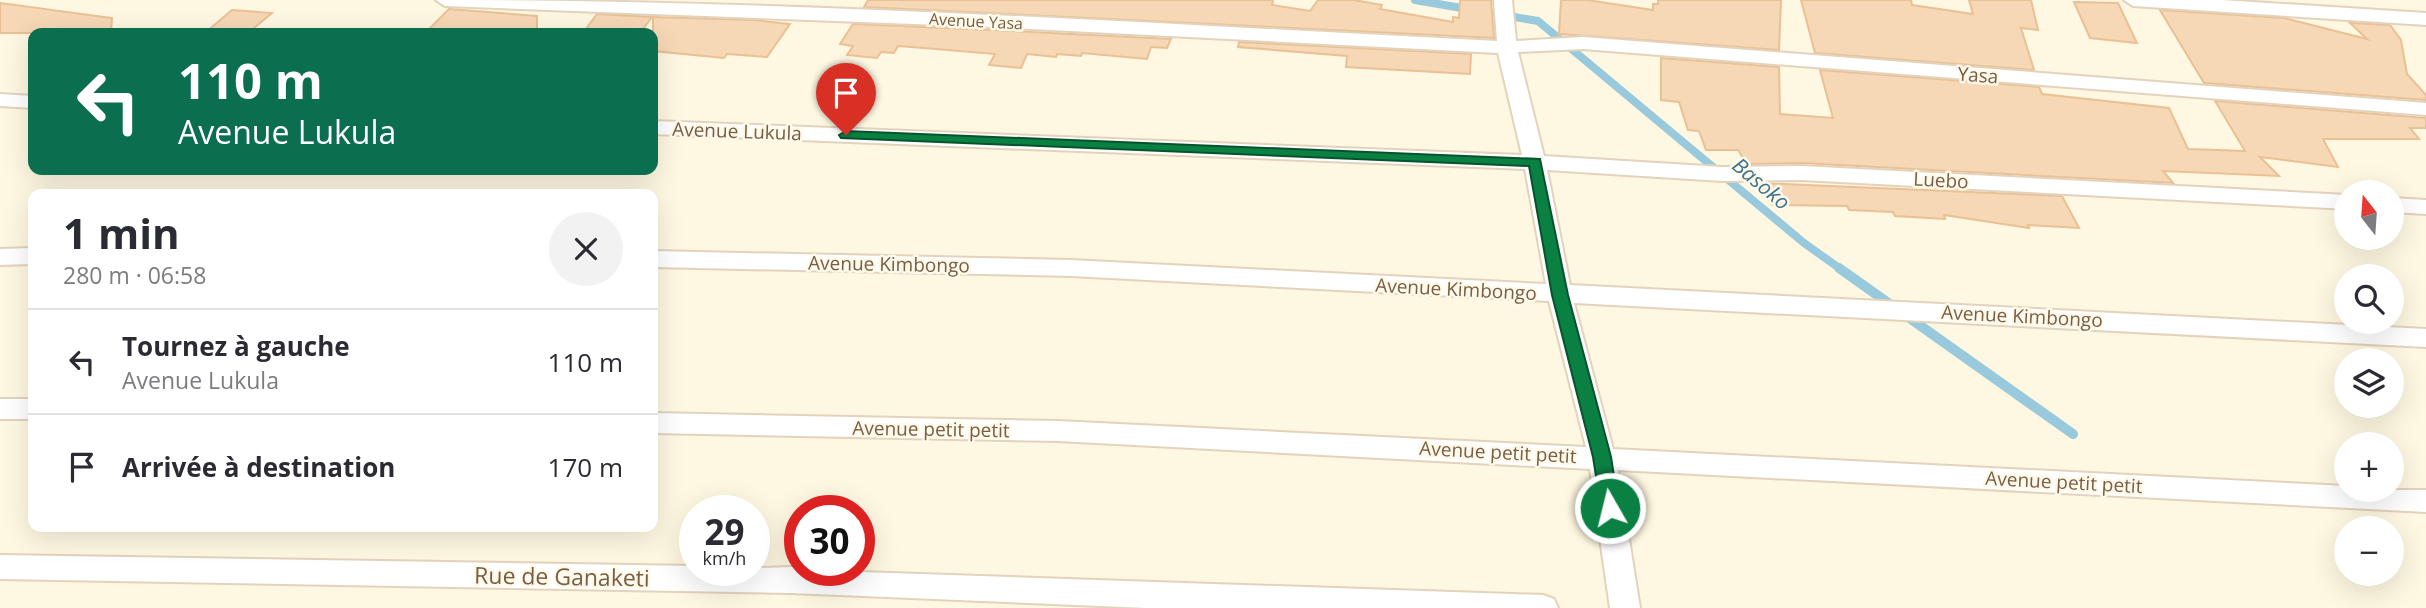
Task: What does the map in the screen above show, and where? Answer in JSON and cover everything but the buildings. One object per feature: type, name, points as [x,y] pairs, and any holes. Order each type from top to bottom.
[{"type":"street","name":"Avenue Yasa","points":[[446,0],[1515,40]]},
{"type":"street","points":[[2133,0],[2424,21]]},
{"type":"street","points":[[2395,0],[2424,21]]},
{"type":"street","points":[[1503,3],[1515,40],[1560,295],[1602,457],[1625,608]]},
{"type":"street","name":"Yasa","points":[[1515,40],[1583,43],[1874,68],[2426,109]]},
{"type":"street","points":[[0,100],[28,102]]},
{"type":"street","name":"Avenue Lukula","points":[[658,128],[1535,162]]},
{"type":"street","name":"Luebo","points":[[1535,162],[1722,174],[1802,173],[2334,201]]},
{"type":"street","points":[[2404,205],[2426,206]]},
{"type":"street","points":[[0,257],[28,256]]},
{"type":"street","name":"Avenue Kimbongo","points":[[658,258],[1085,269],[2426,338]]},
{"type":"street","points":[[0,408],[28,409]]},
{"type":"street","name":"Avenue petit petit","points":[[658,423],[1058,431],[2426,501]]},
{"type":"street","name":"Rue de Ganaketi","points":[[0,567],[791,580],[1354,604],[1543,608]]},
{"type":"waterway","name":"Basoko","points":[[1415,0],[1538,21],[1804,243],[1842,270]]},
{"type":"waterway","name":"Basoko","points":[[1839,268],[2073,434]]},
{"type":"route","points":[[846,135],[1535,162],[1560,295],[1602,457],[1610,508]]}]
